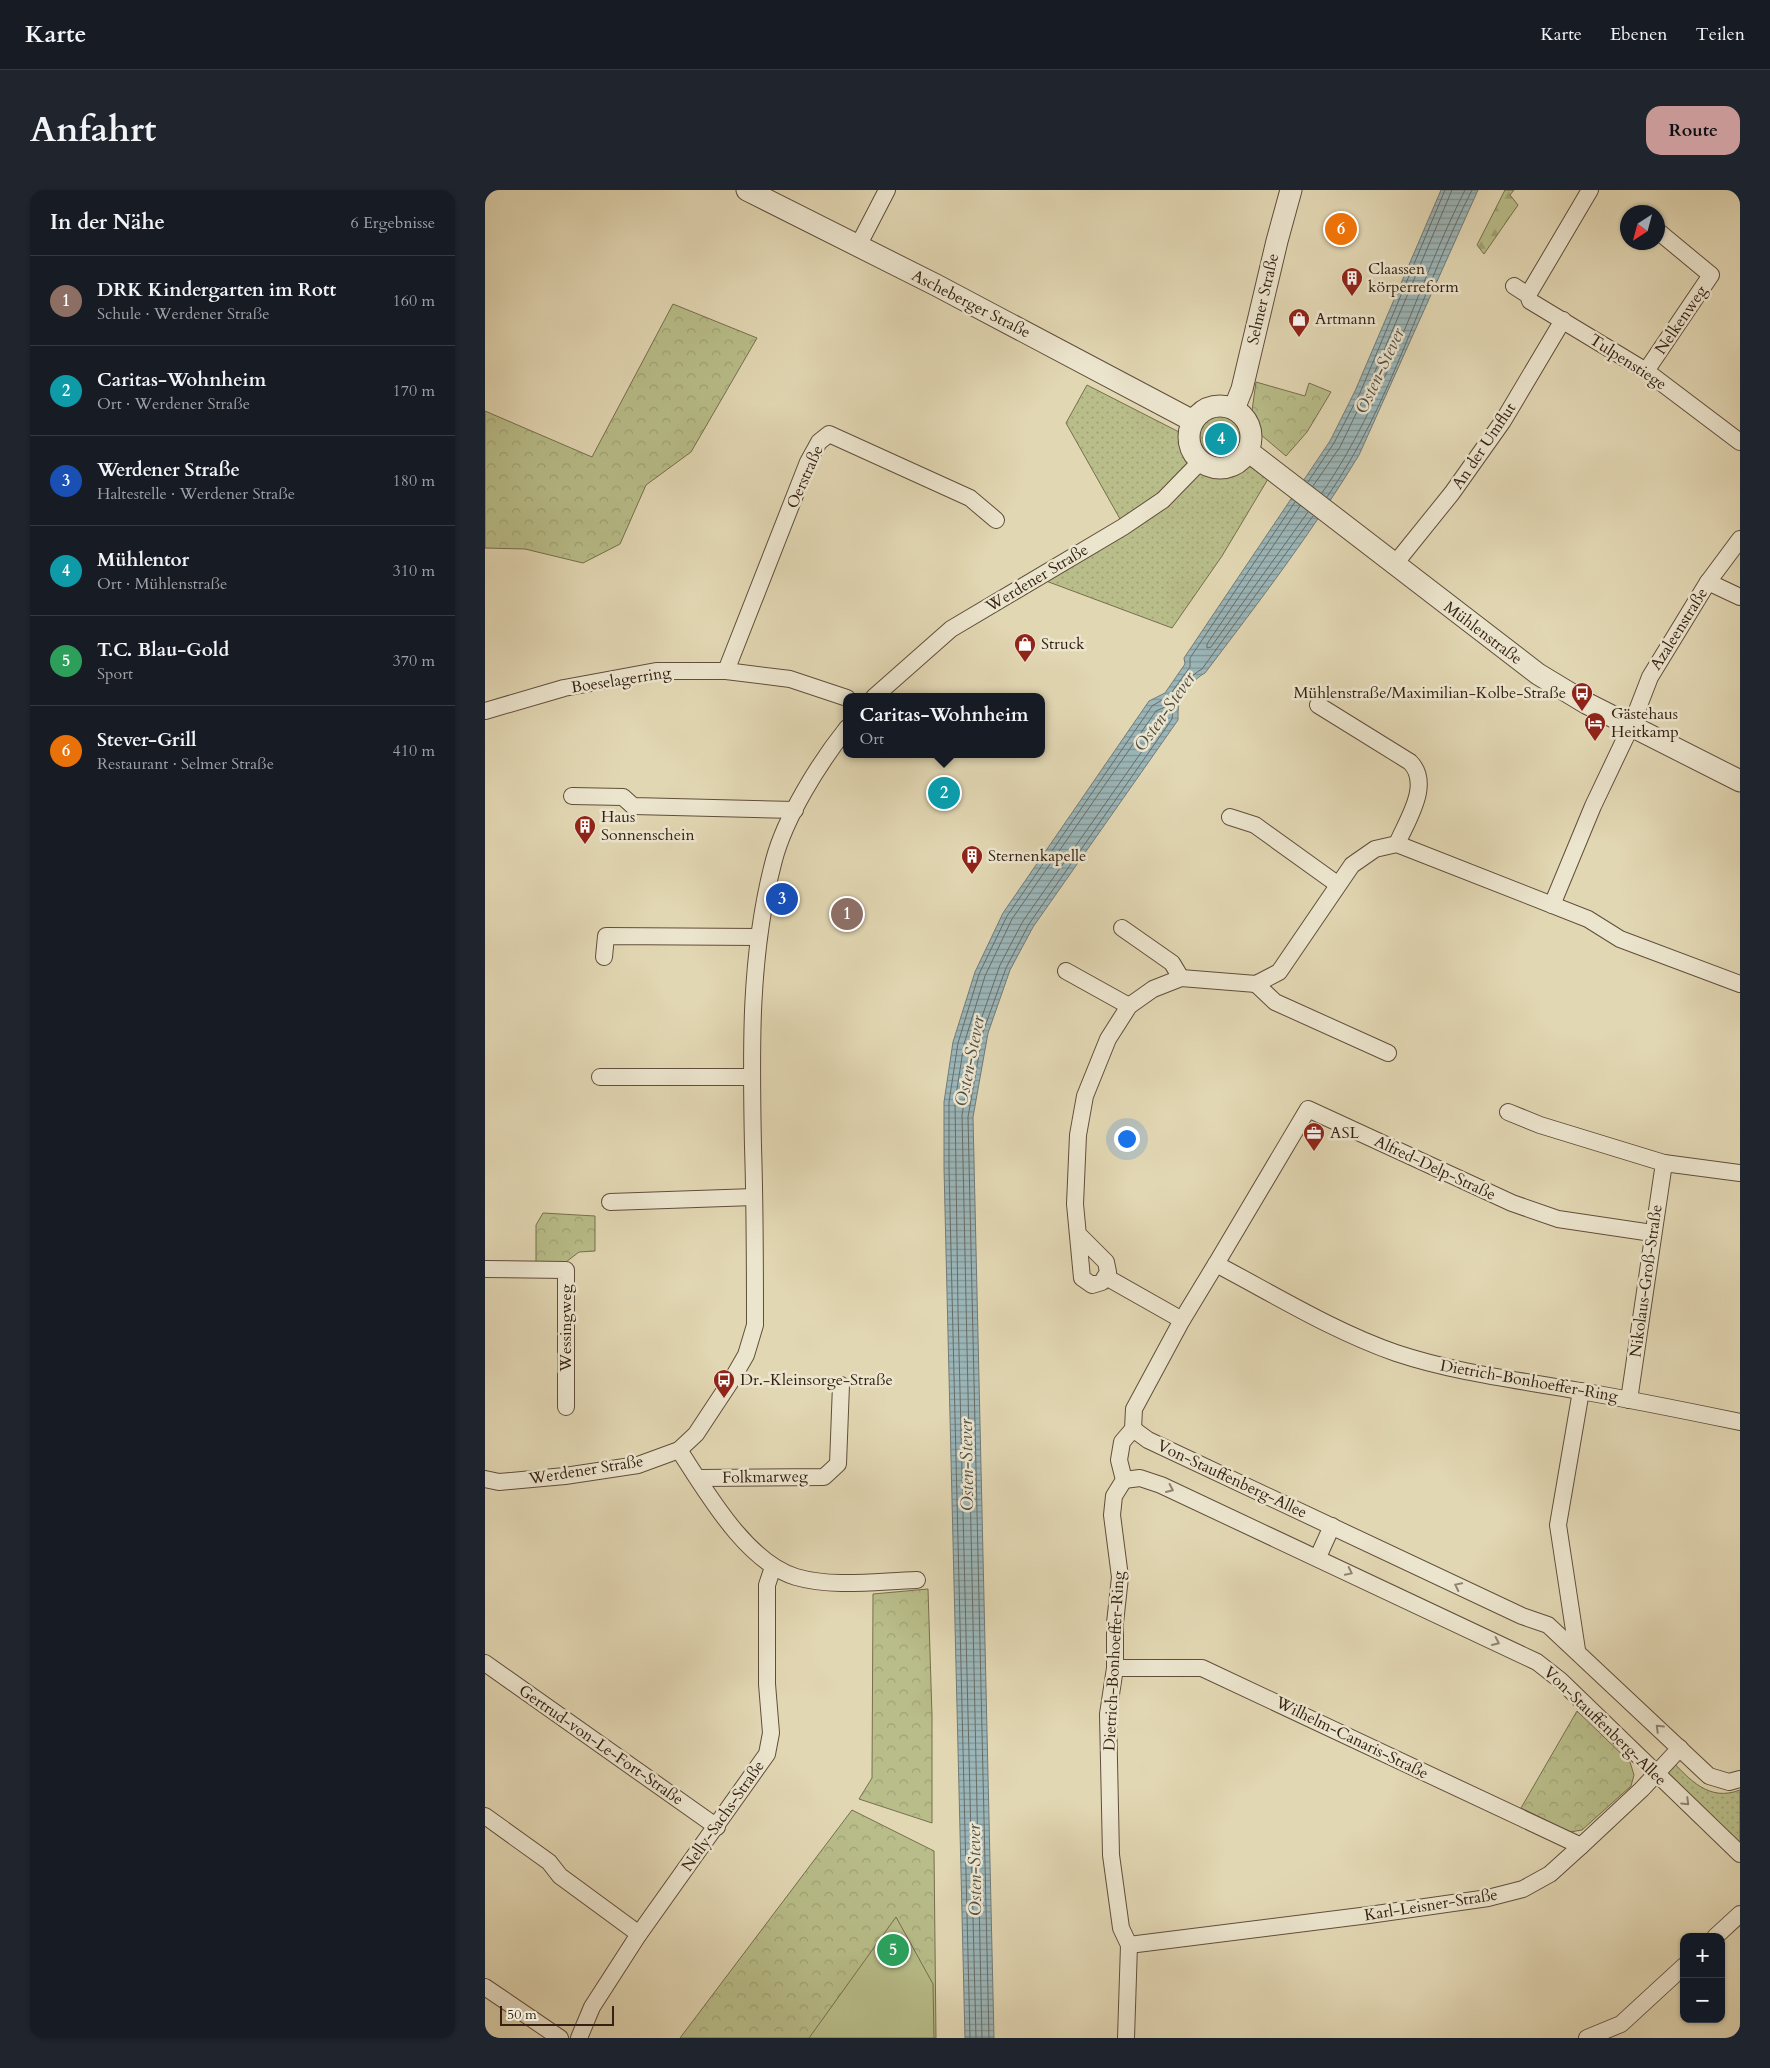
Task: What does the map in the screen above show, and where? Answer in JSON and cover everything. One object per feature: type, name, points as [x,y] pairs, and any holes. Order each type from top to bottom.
[{"type":"street","name":"Ascheberger Straße","points":[[747,190],[1015,326],[1193,421]]},
{"type":"street","points":[[858,246],[887,190]]},
{"type":"street","name":"Selmer Straße","points":[[1234,409],[1242,389],[1277,240],[1291,190]]},
{"type":"street","points":[[1528,295],[1590,190]]},
{"type":"street","name":"Nelkenweg","points":[[1647,371],[1711,275],[1665,237]]},
{"type":"street","name":"Tulpenstiege","points":[[1514,286],[1528,295],[1530,301],[1647,371],[1740,442]]},
{"type":"street","name":"An der Umflut","points":[[1394,565],[1452,493],[1503,421],[1563,320]]},
{"type":"street","points":[[1214,406],[1234,409],[1249,424],[1251,435],[1248,451],[1237,463],[1225,467],[1213,467],[1201,461],[1191,446],[1189,436],[1193,421],[1204,410],[1214,406]]},
{"type":"street","name":"Oerstraße","points":[[726,671],[808,462],[819,442],[829,434],[970,498],[997,520]]},
{"type":"street","name":"Mühlenstraße","points":[[1248,451],[1538,674],[1631,726],[1740,781]]},
{"type":"street","name":"Werdener Straße","points":[[879,693],[951,629],[1123,527],[1163,500],[1201,461]]},
{"type":"street","name":"Azaleenstraße","points":[[1552,905],[1593,806],[1631,726],[1650,677],[1708,582],[1740,539]]},
{"type":"street","points":[[1708,582],[1740,597]]},
{"type":"street","name":"Boeselagerring","points":[[485,711],[564,688],[657,671],[726,671],[790,680],[843,697]]},
{"type":"street","points":[[1318,705],[1410,762],[1417,769],[1419,790],[1397,844]]},
{"type":"street","name":"Werdener Straße","points":[[485,1479],[499,1482],[574,1475],[638,1465],[679,1450],[696,1434],[746,1355],[755,1325],[752,1077],[753,982],[759,937],[774,859],[795,810],[843,733]]},
{"type":"street","points":[[572,796],[623,797],[633,806],[795,810]]},
{"type":"street","points":[[1230,818],[1255,825],[1337,884]]},
{"type":"street","points":[[1079,1235],[1106,1262],[1108,1272],[1102,1282],[1093,1285],[1082,1278],[1075,1204],[1078,1135],[1085,1096],[1108,1039],[1129,1006],[1153,989],[1181,978],[1256,984],[1279,972],[1337,884],[1352,865],[1375,849],[1397,844],[1587,919],[1620,939],[1740,984]]},
{"type":"street","points":[[1122,928],[1172,963],[1181,978]]},
{"type":"street","points":[[604,957],[606,936],[759,937]]},
{"type":"street","points":[[1066,971],[1129,1006]]},
{"type":"street","points":[[1256,984],[1275,1002],[1388,1053]]},
{"type":"street","points":[[600,1077],[752,1077]]},
{"type":"street","name":"Alfred-Delp-Straße","points":[[1216,1264],[1308,1110],[1512,1203],[1558,1219],[1652,1233]]},
{"type":"street","points":[[1508,1112],[1540,1125],[1664,1163],[1740,1173]]},
{"type":"street","name":"Nikolaus-Groß-Straße","points":[[1629,1400],[1652,1233],[1664,1163]]},
{"type":"street","points":[[610,1202],[754,1197]]},
{"type":"street","points":[[1124,1480],[1119,1460],[1122,1442],[1133,1429],[1134,1409],[1182,1320],[1216,1264]]},
{"type":"street","name":"Dietrich-Bonhoeffer-Ring","points":[[1216,1264],[1327,1324],[1394,1352],[1462,1372],[1581,1391],[1740,1422]]},
{"type":"street","name":"Wessingweg","points":[[485,1268],[565,1270],[566,1407]]},
{"type":"street","points":[[1106,1277],[1182,1320]]},
{"type":"street","name":"Folkmarweg","points":[[697,1478],[824,1477],[838,1464],[841,1385]]},
{"type":"street","points":[[1577,1650],[1558,1525],[1581,1391]]},
{"type":"street","name":"Von-Stauffenberg-Allee","points":[[1133,1429],[1148,1440],[1521,1616],[1548,1625],[1577,1650],[1709,1776],[1729,1782],[1740,1779]]},
{"type":"street","points":[[679,1450],[731,1524],[761,1558],[773,1567],[796,1577],[820,1580],[845,1582],[917,1580]]},
{"type":"street","name":"Von-Stauffenberg-Allee","points":[[1124,1480],[1140,1478],[1161,1485],[1318,1557],[1537,1662],[1560,1680],[1740,1854]]},
{"type":"street","name":"Dietrich-Bonhoeffer-Ring","points":[[1124,1480],[1114,1496],[1112,1515],[1120,1576],[1115,1622],[1115,1668],[1108,1714],[1111,1855],[1121,1928],[1129,1945],[1126,2038]]},
{"type":"street","points":[[1318,1557],[1332,1526]]},
{"type":"street","name":"Nelly-Sachs-Straße","points":[[579,2038],[592,2007],[639,1934],[717,1827],[767,1754],[771,1733],[767,1684],[767,1585],[773,1567]]},
{"type":"street","name":"Gertrud-von-Le-Fort-Straße","points":[[485,1663],[717,1827]]},
{"type":"street","name":"Wilhelm-Canaris-Straße","points":[[1115,1668],[1202,1668],[1581,1846]]},
{"type":"street","name":"Karl-Leisner-Straße","points":[[1129,1945],[1314,1923],[1488,1898],[1523,1889],[1550,1874],[1656,1774],[1680,1748]]},
{"type":"street","points":[[485,1816],[549,1862],[560,1876],[639,1934]]},
{"type":"street","points":[[1719,1933],[1740,1914]]},
{"type":"street","points":[[1587,2038],[1621,2024],[1680,1970]]},
{"type":"street","points":[[485,1987],[559,2038]]},
{"type":"green space","points":[[1505,190],[1514,190],[1510,195],[1518,205],[1484,254],[1477,245]]},
{"type":"green space","points":[[673,304],[757,338],[691,452],[646,485],[620,544],[583,563],[525,549],[485,548],[485,411],[592,457]]},
{"type":"green space","points":[[1256,382],[1305,396],[1309,383],[1331,392],[1307,432],[1286,456],[1260,434],[1251,418]]},
{"type":"green space","points":[[1087,385],[1181,433],[1182,450],[1195,467],[1214,477],[1233,475],[1249,466],[1268,479],[1222,556],[1172,628],[1038,578],[1124,526],[1066,423]]},
{"type":"green space","points":[[1225,415],[1237,421],[1242,428],[1242,446],[1237,453],[1230,458],[1217,459],[1209,456],[1202,449],[1199,433],[1202,425],[1209,418]]},
{"type":"green space","points":[[543,1213],[595,1216],[595,1251],[579,1252],[566,1262],[536,1264],[536,1225]]},
{"type":"green space","points":[[928,1589],[932,1716],[932,1823],[859,1799],[872,1778],[873,1594]]},
{"type":"green space","points":[[1577,1711],[1630,1762],[1634,1775],[1631,1786],[1582,1830],[1570,1832],[1521,1808]]},
{"type":"green space","points":[[1670,1759],[1693,1781],[1710,1791],[1729,1793],[1740,1790],[1740,1853],[1656,1774]]},
{"type":"green space","points":[[852,1810],[934,1851],[936,2038],[680,2038]]},
{"type":"green space","points":[[896,1917],[933,1984],[934,2038],[809,2038]]},
{"type":"water","name":"Osten-Stever","points":[[1441,190],[1478,190],[1359,455],[1304,539],[1265,593],[1205,673],[1189,686],[1179,704],[1178,720],[1033,927],[1010,970],[988,1033],[973,1117],[994,2038],[965,2038],[944,1168],[944,1102],[953,1042],[975,972],[1003,913],[1149,701],[1165,693],[1185,664],[1184,658],[1330,441],[1355,391]]},
{"type":"place","name":"Stever-Grill","points":[[1341,229]]},
{"type":"place","name":"Claassen körperreform","points":[[1352,297]]},
{"type":"place","name":"Artmann","points":[[1299,338]]},
{"type":"place","name":"Mühlentor","points":[[1221,439]]},
{"type":"place","name":"Struck","points":[[1025,663]]},
{"type":"place","name":"Mühlenstraße/Maximilian-Kolbe-Straße","points":[[1582,712]]},
{"type":"place","name":"Gästehaus Heitkamp","points":[[1595,742]]},
{"type":"place","name":"Caritas-Wohnheim","points":[[944,793]]},
{"type":"place","name":"Haus Sonnenschein","points":[[585,845]]},
{"type":"place","name":"Sternenkapelle","points":[[972,875]]},
{"type":"place","name":"Werdener Straße","points":[[782,899]]},
{"type":"place","name":"DRK Kindergarten im Rott","points":[[847,914]]},
{"type":"place","name":"ASL","points":[[1314,1152]]},
{"type":"place","name":"Dr.-Kleinsorge-Straße","points":[[724,1399]]},
{"type":"place","name":"T.C. Blau-Gold","points":[[893,1950]]}]
